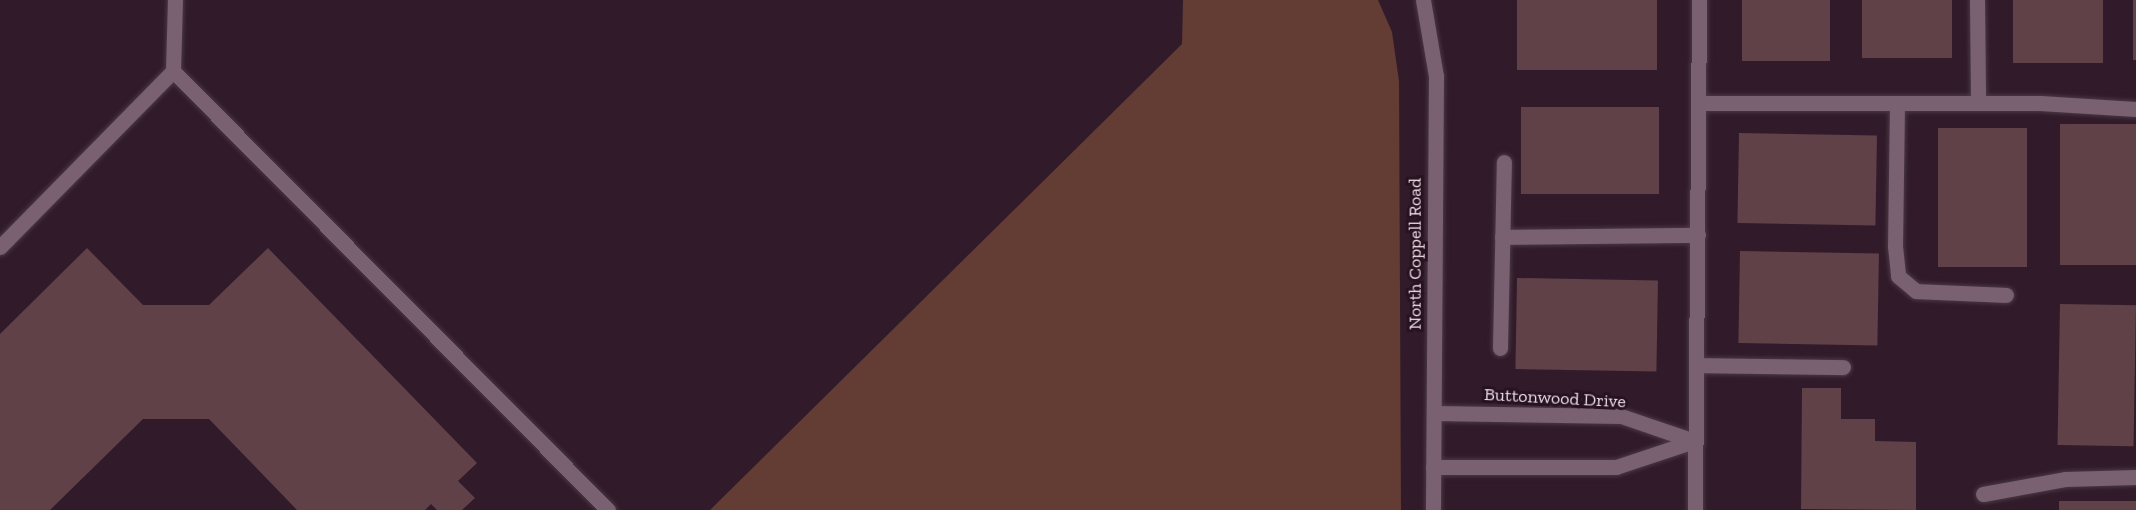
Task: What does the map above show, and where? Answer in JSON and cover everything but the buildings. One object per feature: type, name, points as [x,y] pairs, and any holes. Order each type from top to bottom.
[{"type":"street","points":[[0,247],[173,71],[175,0]]},
{"type":"street","name":"North Coppell Road","points":[[1424,0],[1436,76],[1433,510]]},
{"type":"street","points":[[1695,510],[1694,441],[1700,103],[1699,0]]},
{"type":"street","points":[[1977,0],[1978,103]]},
{"type":"street","points":[[173,71],[608,510]]},
{"type":"street","points":[[1700,103],[1978,103],[2136,109]]},
{"type":"street","points":[[1897,104],[1895,246],[1898,276],[1916,291],[2006,295]]},
{"type":"street","points":[[1500,348],[1504,162]]},
{"type":"street","points":[[1502,237],[1698,235]]},
{"type":"street","points":[[1696,365],[1843,367]]},
{"type":"street","name":"Buttonwood Drive","points":[[1434,413],[1621,416],[1694,441]]},
{"type":"street","points":[[1433,467],[1616,466],[1694,441]]},
{"type":"street","points":[[1983,494],[2065,479],[2136,477]]},
{"type":"shaded area","points":[[1183,0],[1378,0],[1392,32],[1399,81],[1401,510],[710,510],[1182,44]]}]
